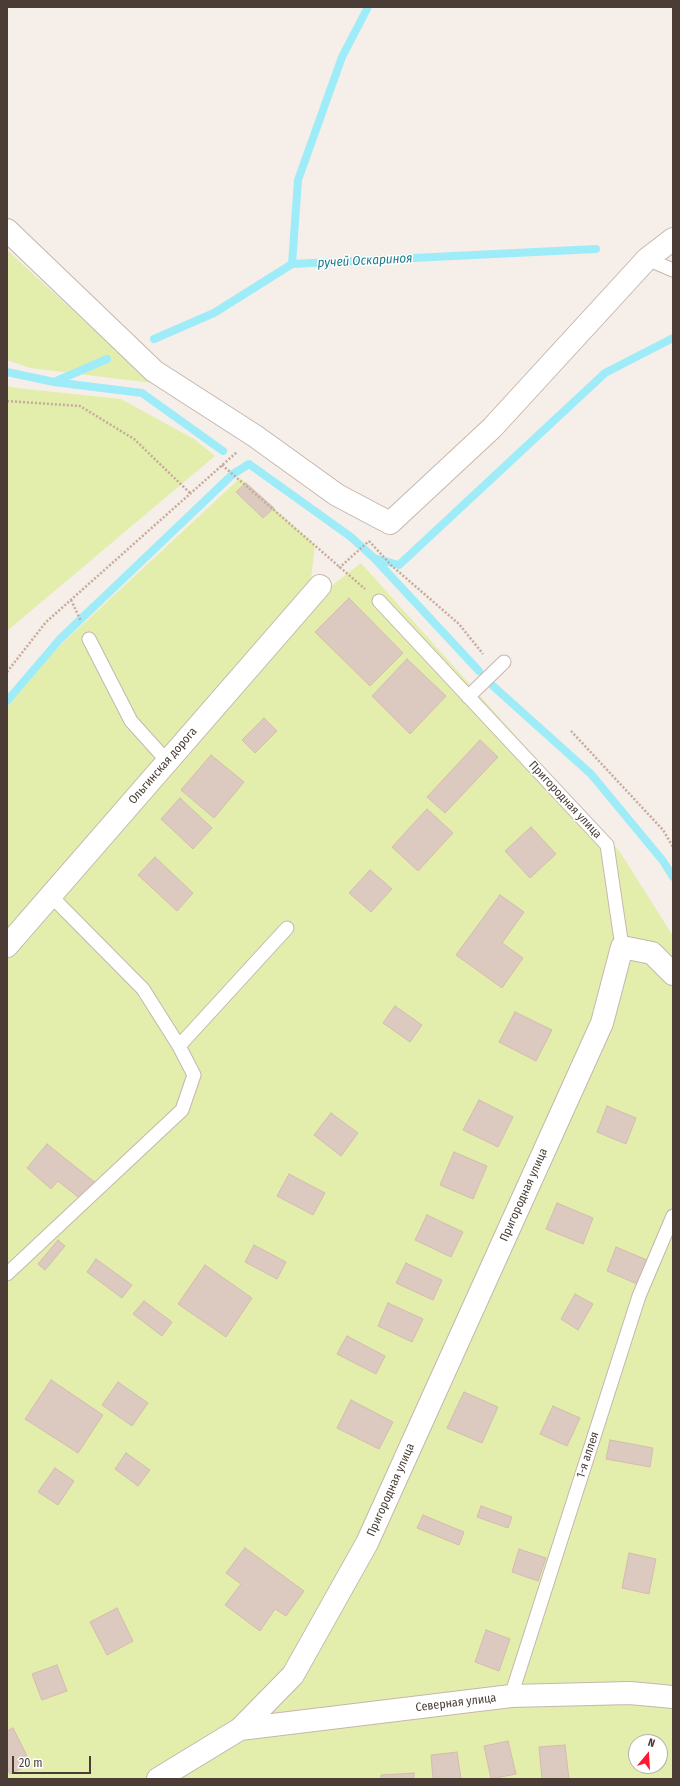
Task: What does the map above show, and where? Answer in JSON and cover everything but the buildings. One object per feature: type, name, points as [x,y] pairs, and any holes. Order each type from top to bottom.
[{"type":"street","points":[[7,230],[154,371],[255,436],[337,495],[390,523],[492,428],[647,259],[673,238]]},
{"type":"street","name":"Ольгинская дорога","points":[[7,946],[320,586]]},
{"type":"street","points":[[622,947],[652,953],[673,974]]},
{"type":"street","name":"Пригородная улица","points":[[158,1779],[240,1729],[293,1675],[367,1543],[602,1023],[622,947]]},
{"type":"street","name":"Северная улица","points":[[240,1729],[511,1696],[630,1693],[673,1697]]},
{"type":"lane","points":[[647,259],[673,270]]},
{"type":"lane","name":"Пригородная улица","points":[[379,601],[607,845],[622,947]]},
{"type":"lane","points":[[89,638],[131,721],[167,761]]},
{"type":"lane","points":[[468,697],[499,666]]},
{"type":"lane","points":[[7,1274],[182,1110],[194,1075],[179,1046],[143,989],[50,895]]},
{"type":"lane","points":[[179,1046],[287,928]]},
{"type":"lane","name":"1-я аллея","points":[[511,1696],[639,1296],[673,1216]]},
{"type":"path","points":[[7,401],[80,406],[134,439],[190,493]]},
{"type":"path","points":[[7,672],[46,622],[255,436]]},
{"type":"path","points":[[222,465],[379,601]]},
{"type":"path","points":[[356,552],[369,541]]},
{"type":"path","points":[[376,549],[392,566],[459,624],[478,646],[499,666]]},
{"type":"path","points":[[71,600],[89,638]]},
{"type":"path","points":[[571,731],[663,830],[673,847]]},
{"type":"green space","points":[[7,250],[152,383],[30,368],[7,360]]},
{"type":"green space","points":[[7,386],[121,399],[194,439],[215,456],[7,631]]},
{"type":"green space","points":[[240,478],[315,545],[311,579],[325,591],[361,563],[620,852],[673,936],[673,1779],[7,1779],[7,707],[55,650]]},
{"type":"waterway","points":[[292,264],[298,180],[342,57],[368,7]]},
{"type":"waterway","name":"ручей Оскариноя","points":[[154,339],[214,313],[292,264],[596,249]]},
{"type":"waterway","points":[[479,671],[374,558],[399,565],[605,373],[673,338]]},
{"type":"waterway","name":"ручей Оскариноя","points":[[107,359],[54,382],[142,393],[223,451]]},
{"type":"waterway","name":"ручей Оскариноя","points":[[7,372],[54,382]]},
{"type":"waterway","points":[[7,701],[60,639],[233,474],[249,464],[351,537],[374,558]]},
{"type":"waterway","points":[[493,686],[591,774],[663,861],[673,877]]}]
